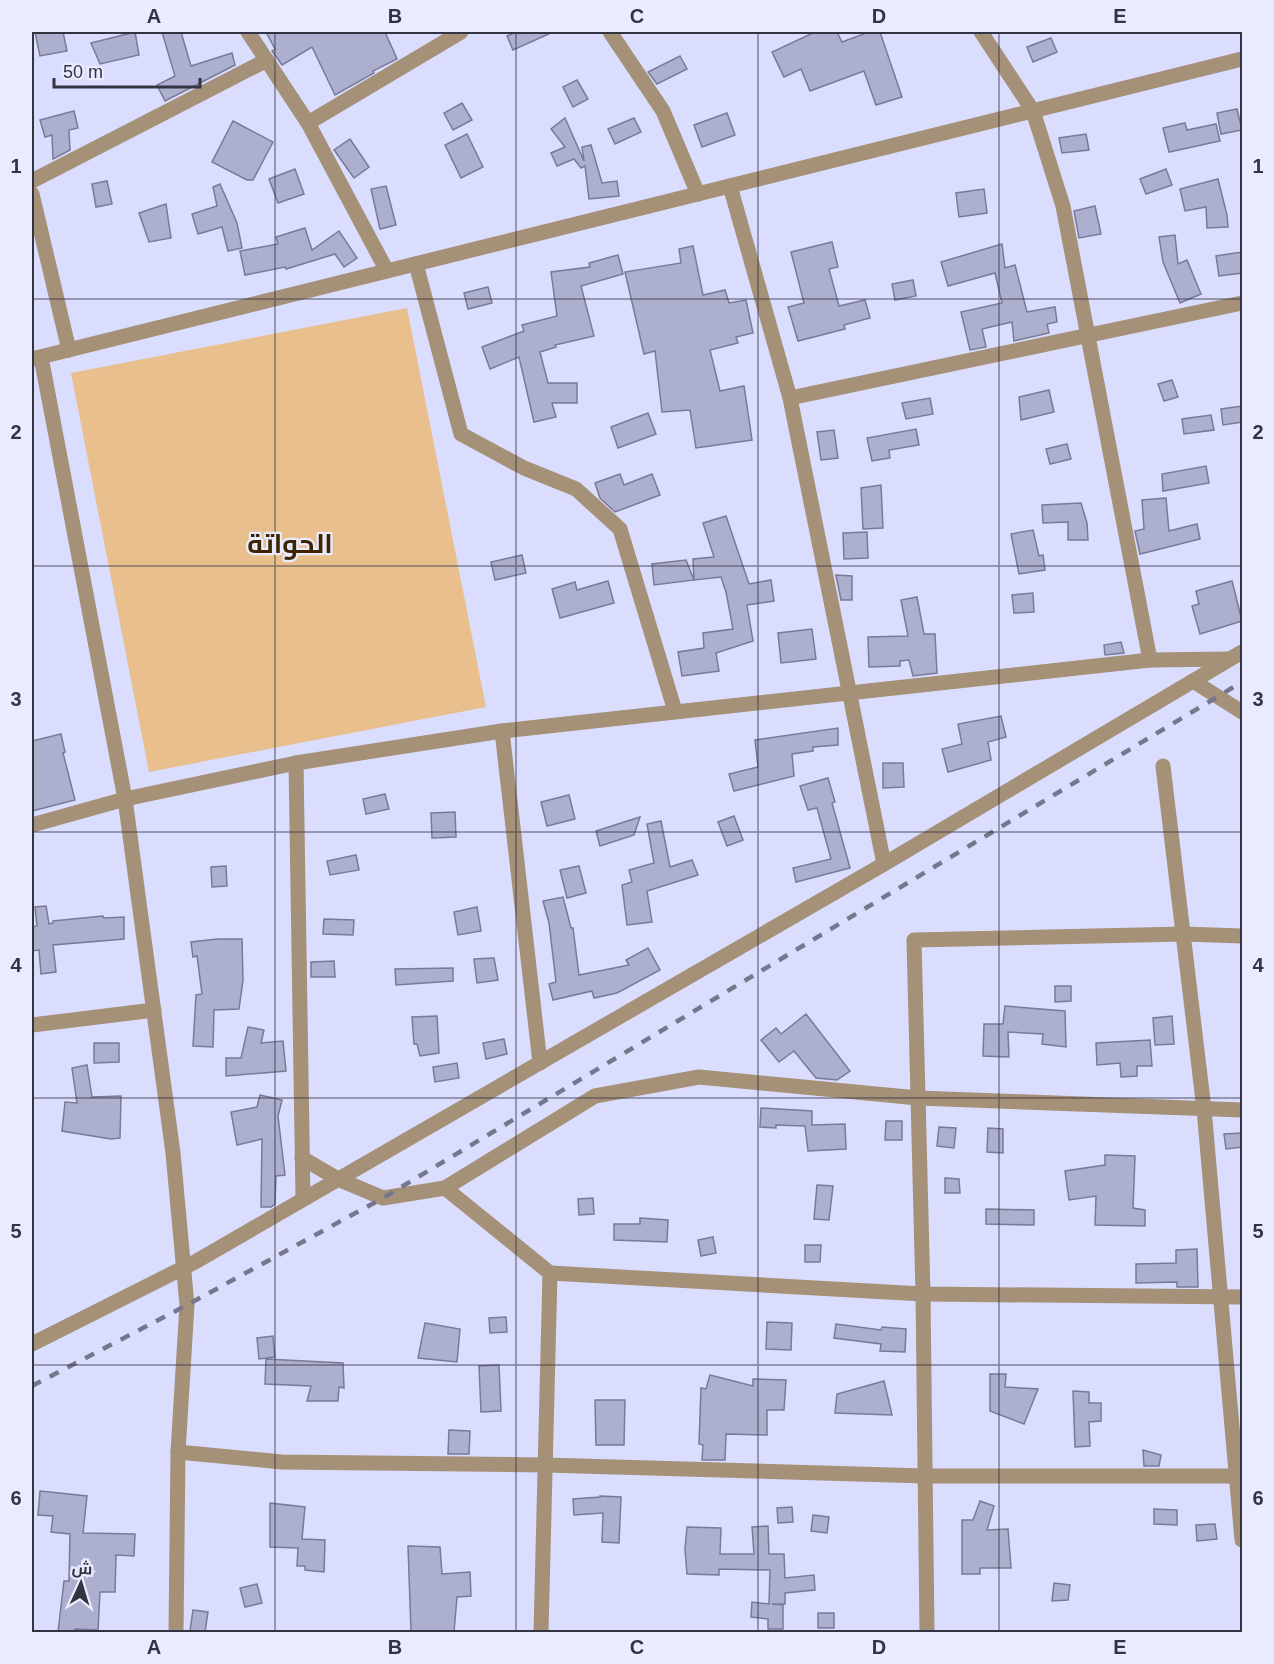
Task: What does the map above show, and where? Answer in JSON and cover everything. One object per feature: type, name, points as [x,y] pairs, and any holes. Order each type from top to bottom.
[{"type":"street","points":[[248,32],[308,123],[387,271]]},
{"type":"street","points":[[308,123],[461,32]]},
{"type":"street","points":[[610,32],[663,111],[698,194]]},
{"type":"street","points":[[981,32],[1033,111],[1063,206],[1150,660]]},
{"type":"street","points":[[176,1632],[178,1452],[187,1305],[173,1153],[125,799],[36,358],[1242,59]]},
{"type":"street","points":[[32,181],[267,60]]},
{"type":"street","points":[[730,186],[790,398],[884,864]]},
{"type":"street","points":[[32,194],[69,350]]},
{"type":"street","points":[[416,264],[461,434],[524,468],[576,489],[620,529],[675,711]]},
{"type":"street","points":[[790,398],[1242,303]]},
{"type":"street","points":[[32,825],[125,799],[296,763],[502,731],[1150,660],[1237,655]]},
{"type":"street","points":[[32,1344],[184,1267],[338,1179],[884,864],[1237,655]]},
{"type":"street","points":[[1193,681],[1242,712]]},
{"type":"street","points":[[502,731],[540,1063]]},
{"type":"street","points":[[296,763],[303,1199]]},
{"type":"street","points":[[1163,766],[1204,1109],[1240,1476],[1242,1540]]},
{"type":"street","points":[[927,1632],[923,1294],[914,940],[1184,934],[1242,936]]},
{"type":"street","points":[[32,1025],[154,1010]]},
{"type":"street","points":[[302,1158],[338,1179],[383,1198],[445,1188],[595,1096],[699,1077],[918,1098],[1242,1110]]},
{"type":"street","points":[[445,1188],[550,1273],[923,1294],[1242,1297]]},
{"type":"street","points":[[541,1632],[550,1273]]},
{"type":"street","points":[[178,1452],[282,1462],[545,1465],[926,1476],[1240,1476]]},
{"type":"shaded area","points":[[407,308],[486,707],[149,772],[71,373]]},
{"type":"building","points":[[35,32],[63,32],[67,51],[40,56]]},
{"type":"building","points":[[135,32],[139,55],[100,64],[91,43]]},
{"type":"building","points":[[162,32],[181,32],[191,66],[232,53],[235,65],[165,101],[157,85],[175,76]]},
{"type":"building","points":[[266,32],[385,32],[397,59],[335,95],[312,47],[282,65],[272,51],[275,49]]},
{"type":"building","points":[[516,32],[553,32],[513,50],[507,36]]},
{"type":"building","points":[[815,32],[837,32],[842,42],[869,32],[880,32],[902,97],[876,105],[864,71],[810,91],[801,69],[784,77],[772,52]]},
{"type":"building","points":[[1051,38],[1057,52],[1033,62],[1027,47]]},
{"type":"building","points":[[680,56],[687,69],[657,84],[648,72]]},
{"type":"building","points":[[577,80],[588,99],[573,107],[563,87]]},
{"type":"building","points":[[462,103],[472,120],[453,130],[444,113]]},
{"type":"building","points":[[1237,109],[1242,130],[1221,134],[1217,113]]},
{"type":"building","points":[[74,111],[78,128],[69,130],[70,150],[53,159],[52,135],[45,137],[40,120]]},
{"type":"building","points":[[727,113],[735,135],[702,147],[694,125]]},
{"type":"building","points":[[565,118],[584,161],[582,147],[591,145],[602,183],[617,181],[619,196],[589,199],[585,166],[581,168],[574,159],[557,166],[551,153],[565,147],[551,129]]},
{"type":"building","points":[[634,118],[641,132],[615,144],[608,129]]},
{"type":"building","points":[[233,121],[273,142],[253,180],[247,180],[212,162]]},
{"type":"building","points":[[1185,123],[1187,130],[1216,124],[1220,141],[1169,152],[1163,128]]},
{"type":"building","points":[[467,134],[483,167],[461,178],[445,145]]},
{"type":"building","points":[[1086,134],[1089,150],[1062,153],[1059,138]]},
{"type":"building","points":[[350,139],[369,167],[354,178],[334,150]]},
{"type":"building","points":[[295,169],[304,194],[278,203],[269,179]]},
{"type":"building","points":[[1166,169],[1172,185],[1146,194],[1140,179]]},
{"type":"building","points":[[1218,179],[1228,227],[1207,228],[1206,207],[1185,211],[1180,189]]},
{"type":"building","points":[[107,181],[112,204],[96,207],[92,184]]},
{"type":"building","points":[[220,184],[237,223],[242,248],[228,251],[222,227],[198,234],[192,214],[217,206],[213,187]]},
{"type":"building","points":[[386,186],[396,225],[380,229],[371,189]]},
{"type":"building","points":[[984,189],[987,213],[959,217],[956,193]]},
{"type":"building","points":[[166,204],[171,238],[149,242],[139,213]]},
{"type":"building","points":[[1095,206],[1101,234],[1079,238],[1074,211]]},
{"type":"building","points":[[305,228],[312,250],[339,231],[357,258],[344,267],[335,254],[286,269],[285,267],[245,275],[240,251],[278,244],[276,237]]},
{"type":"building","points":[[1175,235],[1178,264],[1187,260],[1201,294],[1180,303],[1163,262],[1159,237]]},
{"type":"building","points":[[832,242],[838,267],[829,269],[839,306],[865,300],[870,318],[844,325],[845,329],[798,341],[788,307],[804,303],[791,252]]},
{"type":"building","points":[[1002,244],[1005,268],[1015,265],[1027,312],[1055,307],[1057,322],[1047,324],[1049,333],[1014,341],[1012,322],[982,329],[986,347],[970,350],[961,312],[1002,303],[995,273],[948,286],[941,262]]},
{"type":"building","points":[[693,246],[703,295],[725,290],[729,303],[746,300],[753,333],[736,337],[738,343],[710,350],[720,391],[744,386],[752,440],[696,448],[690,410],[662,412],[655,351],[644,354],[625,272],[681,263],[679,249]]},
{"type":"building","points":[[1242,252],[1242,273],[1219,276],[1216,256]]},
{"type":"building","points":[[618,255],[623,274],[581,286],[594,336],[555,345],[556,347],[540,352],[548,383],[577,383],[577,403],[552,403],[556,417],[534,422],[519,357],[490,369],[482,347],[524,331],[522,325],[557,316],[551,272],[590,267],[589,263]]},
{"type":"building","points":[[913,280],[916,296],[895,300],[892,284]]},
{"type":"building","points":[[488,287],[492,303],[468,309],[464,293]]},
{"type":"building","points":[[1172,380],[1178,397],[1164,401],[1158,384]]},
{"type":"building","points":[[1049,390],[1054,412],[1021,420],[1019,397]]},
{"type":"building","points":[[930,398],[933,414],[906,419],[902,403]]},
{"type":"building","points":[[1242,406],[1242,422],[1223,425],[1221,409]]},
{"type":"building","points":[[648,413],[656,434],[618,448],[611,427]]},
{"type":"building","points":[[1211,415],[1214,430],[1184,434],[1182,419]]},
{"type":"building","points":[[916,429],[919,445],[889,450],[890,458],[872,461],[867,438]]},
{"type":"building","points":[[834,430],[838,458],[821,460],[817,432]]},
{"type":"building","points":[[1067,444],[1071,459],[1050,464],[1046,449]]},
{"type":"building","points":[[1206,466],[1209,483],[1163,491],[1162,474]]},
{"type":"building","points":[[620,474],[624,485],[652,474],[660,495],[615,512],[600,498],[595,483]]},
{"type":"building","points":[[881,485],[883,528],[863,529],[861,488]]},
{"type":"building","points":[[1166,498],[1169,531],[1197,524],[1200,539],[1140,554],[1135,531],[1144,529],[1142,500]]},
{"type":"building","points":[[1081,503],[1087,523],[1088,540],[1068,540],[1068,522],[1043,523],[1042,505]]},
{"type":"building","points":[[726,516],[749,584],[771,580],[774,601],[747,605],[753,641],[716,653],[719,671],[682,676],[678,652],[704,648],[703,633],[733,629],[721,577],[694,580],[693,559],[714,557],[703,523]]},
{"type":"building","points":[[1033,530],[1039,556],[1043,555],[1045,570],[1019,574],[1011,534]]},
{"type":"building","points":[[867,532],[868,558],[844,559],[843,533]]},
{"type":"building","points":[[522,555],[526,573],[495,580],[491,562]]},
{"type":"building","points":[[686,560],[694,580],[654,585],[652,564]]},
{"type":"building","points":[[836,575],[852,576],[852,600],[841,600]]},
{"type":"building","points":[[608,581],[614,603],[560,618],[552,589],[575,582],[577,590]]},
{"type":"building","points":[[1232,581],[1242,621],[1200,634],[1192,606],[1199,604],[1196,591]]},
{"type":"building","points":[[1033,593],[1034,612],[1014,613],[1012,595]]},
{"type":"building","points":[[917,597],[924,634],[935,634],[937,673],[913,676],[909,660],[900,661],[900,666],[869,667],[868,637],[908,636],[901,600]]},
{"type":"building","points":[[812,629],[816,659],[781,663],[778,633]]},
{"type":"building","points":[[1121,642],[1124,653],[1105,655],[1104,645]]},
{"type":"building","points":[[1001,716],[1006,737],[988,742],[991,760],[948,772],[942,749],[962,744],[958,724]]},
{"type":"building","points":[[838,728],[838,745],[813,747],[813,751],[792,754],[794,776],[734,791],[729,774],[758,767],[755,740]]},
{"type":"building","points":[[61,734],[65,752],[63,753],[75,800],[32,811],[32,741]]},
{"type":"building","points":[[883,763],[903,763],[904,787],[883,788]]},
{"type":"building","points":[[828,778],[835,802],[832,803],[850,868],[796,882],[793,868],[831,859],[817,808],[808,810],[800,786]]},
{"type":"building","points":[[385,794],[389,809],[366,814],[363,799]]},
{"type":"building","points":[[569,795],[575,819],[547,826],[541,802]]},
{"type":"building","points":[[455,812],[456,837],[432,838],[431,813]]},
{"type":"building","points":[[734,816],[743,840],[727,846],[718,822]]},
{"type":"building","points":[[640,817],[634,835],[600,846],[596,831]]},
{"type":"building","points":[[661,821],[670,867],[692,860],[698,875],[647,891],[652,922],[627,925],[622,885],[632,882],[629,870],[654,863],[647,824]]},
{"type":"building","points":[[356,855],[359,870],[330,875],[327,861]]},
{"type":"building","points":[[226,866],[227,886],[212,887],[211,867]]},
{"type":"building","points":[[579,866],[586,893],[567,898],[560,870]]},
{"type":"building","points":[[563,897],[571,928],[573,928],[579,975],[629,965],[626,960],[648,948],[660,970],[617,993],[594,998],[592,991],[553,1000],[549,984],[556,982],[549,923],[543,901]]},
{"type":"building","points":[[46,906],[49,924],[53,921],[103,916],[104,918],[124,917],[124,939],[53,945],[56,972],[41,974],[39,950],[32,951],[32,927],[37,926],[35,907]]},
{"type":"building","points":[[477,907],[481,931],[458,935],[454,912]]},
{"type":"building","points":[[324,919],[354,920],[353,935],[323,934]]},
{"type":"building","points":[[242,939],[243,980],[239,1009],[214,1010],[213,1047],[193,1046],[196,995],[202,994],[197,956],[193,957],[191,942]]},
{"type":"building","points":[[494,958],[498,980],[477,983],[474,959]]},
{"type":"building","points":[[334,961],[335,977],[311,977],[311,962]]},
{"type":"building","points":[[453,968],[453,981],[396,985],[395,969]]},
{"type":"building","points":[[1055,986],[1071,986],[1071,1001],[1055,1002]]},
{"type":"building","points":[[1005,1006],[1065,1011],[1066,1047],[1042,1044],[1043,1034],[1008,1032],[1009,1057],[983,1056],[984,1024],[1003,1024]]},
{"type":"building","points":[[806,1014],[850,1071],[837,1080],[816,1078],[794,1051],[779,1062],[761,1040],[776,1028],[781,1034]]},
{"type":"building","points":[[437,1016],[439,1053],[420,1056],[417,1044],[414,1044],[412,1017]]},
{"type":"building","points":[[1172,1016],[1174,1044],[1155,1045],[1153,1018]]},
{"type":"building","points":[[248,1027],[264,1030],[261,1043],[283,1041],[286,1071],[226,1076],[226,1058],[241,1058]]},
{"type":"building","points":[[504,1039],[507,1054],[486,1059],[483,1043]]},
{"type":"building","points":[[1150,1040],[1152,1066],[1137,1066],[1137,1076],[1121,1077],[1120,1063],[1097,1065],[1096,1043]]},
{"type":"building","points":[[94,1043],[119,1043],[119,1062],[94,1063]]},
{"type":"building","points":[[457,1063],[459,1078],[435,1082],[433,1067]]},
{"type":"building","points":[[87,1065],[92,1097],[121,1096],[120,1138],[111,1139],[62,1131],[65,1102],[77,1103],[72,1068]]},
{"type":"building","points":[[260,1095],[282,1100],[278,1116],[285,1175],[276,1176],[275,1204],[271,1207],[261,1207],[262,1139],[237,1145],[231,1112],[257,1107]]},
{"type":"building","points":[[761,1108],[812,1111],[812,1125],[845,1124],[846,1149],[808,1151],[805,1126],[760,1127]]},
{"type":"building","points":[[886,1121],[902,1121],[902,1140],[885,1140]]},
{"type":"building","points":[[939,1127],[956,1128],[954,1148],[937,1146]]},
{"type":"building","points":[[988,1128],[1003,1129],[1003,1153],[987,1152]]},
{"type":"building","points":[[1242,1133],[1242,1147],[1226,1149],[1224,1134]]},
{"type":"building","points":[[1105,1155],[1135,1156],[1133,1208],[1145,1210],[1145,1226],[1095,1225],[1096,1196],[1069,1200],[1065,1171],[1105,1165]]},
{"type":"building","points":[[945,1178],[959,1179],[960,1193],[945,1193]]},
{"type":"building","points":[[817,1185],[833,1186],[829,1220],[814,1219]]},
{"type":"building","points":[[593,1198],[594,1214],[579,1215],[578,1199]]},
{"type":"building","points":[[986,1209],[1034,1210],[1034,1225],[986,1224]]},
{"type":"building","points":[[640,1218],[668,1220],[667,1242],[614,1240],[614,1224],[640,1224]]},
{"type":"building","points":[[713,1237],[716,1253],[701,1256],[698,1240]]},
{"type":"building","points":[[805,1245],[821,1245],[820,1262],[805,1262]]},
{"type":"building","points":[[1197,1249],[1198,1287],[1177,1287],[1177,1282],[1136,1283],[1136,1264],[1176,1263],[1176,1250]]},
{"type":"building","points":[[506,1317],[507,1332],[490,1333],[489,1318]]},
{"type":"building","points":[[767,1322],[792,1323],[791,1350],[766,1349]]},
{"type":"building","points":[[425,1323],[460,1329],[457,1362],[418,1358]]},
{"type":"building","points":[[836,1324],[881,1330],[882,1327],[906,1329],[905,1352],[880,1351],[881,1344],[834,1338]]},
{"type":"building","points":[[273,1336],[275,1357],[259,1359],[257,1338]]},
{"type":"building","points":[[266,1359],[343,1363],[344,1388],[339,1387],[338,1401],[307,1401],[311,1386],[265,1384]]},
{"type":"building","points":[[499,1365],[501,1411],[481,1412],[479,1366]]},
{"type":"building","points":[[990,1374],[1006,1374],[1005,1387],[1038,1389],[1024,1424],[990,1411]]},
{"type":"building","points":[[710,1375],[753,1386],[753,1379],[786,1380],[784,1410],[767,1410],[767,1435],[726,1434],[725,1460],[702,1460],[703,1445],[699,1444],[701,1388],[706,1389]]},
{"type":"building","points":[[884,1381],[892,1415],[835,1413],[837,1394]]},
{"type":"building","points":[[1073,1391],[1089,1392],[1089,1403],[1101,1403],[1101,1421],[1089,1422],[1090,1446],[1075,1447]]},
{"type":"building","points":[[595,1400],[625,1400],[624,1445],[596,1445]]},
{"type":"building","points":[[449,1430],[470,1431],[469,1454],[448,1454]]},
{"type":"building","points":[[1143,1450],[1161,1455],[1159,1466],[1144,1466]]},
{"type":"building","points":[[40,1491],[87,1496],[83,1533],[135,1534],[134,1556],[116,1555],[115,1592],[100,1592],[98,1630],[75,1629],[74,1632],[58,1632],[64,1581],[69,1581],[70,1534],[51,1532],[53,1516],[38,1515]]},
{"type":"building","points":[[600,1496],[621,1497],[619,1543],[602,1542],[603,1513],[574,1515],[573,1499]]},
{"type":"building","points":[[980,1501],[994,1506],[987,1530],[1008,1529],[1011,1568],[980,1568],[980,1574],[962,1574],[962,1520],[973,1520]]},
{"type":"building","points":[[270,1503],[305,1507],[302,1539],[325,1540],[324,1572],[305,1570],[305,1566],[297,1566],[298,1548],[270,1547]]},
{"type":"building","points":[[792,1507],[793,1522],[778,1523],[777,1508]]},
{"type":"building","points":[[1154,1509],[1177,1510],[1177,1525],[1154,1524]]},
{"type":"building","points":[[813,1515],[829,1517],[827,1533],[811,1531]]},
{"type":"building","points":[[1215,1524],[1217,1539],[1197,1541],[1196,1525]]},
{"type":"building","points":[[768,1526],[769,1554],[784,1554],[785,1578],[814,1575],[815,1590],[785,1593],[785,1604],[772,1604],[783,1605],[783,1629],[768,1629],[768,1619],[751,1617],[752,1602],[769,1604],[770,1570],[719,1569],[719,1575],[687,1574],[685,1549],[687,1527],[721,1528],[720,1554],[754,1554],[752,1527]]},
{"type":"building","points":[[408,1546],[440,1547],[442,1574],[470,1572],[471,1596],[457,1597],[454,1632],[411,1631]]},
{"type":"building","points":[[1054,1583],[1070,1585],[1068,1600],[1052,1601]]},
{"type":"building","points":[[257,1584],[262,1603],[245,1607],[240,1588]]},
{"type":"building","points":[[193,1610],[208,1612],[205,1632],[190,1631]]},
{"type":"building","points":[[818,1613],[834,1613],[834,1628],[818,1628]]},
{"type":"railway","points":[[32,1386],[383,1198],[1242,682]]},
{"type":"district","name":"الحواتة","points":[[290,544]]}]
